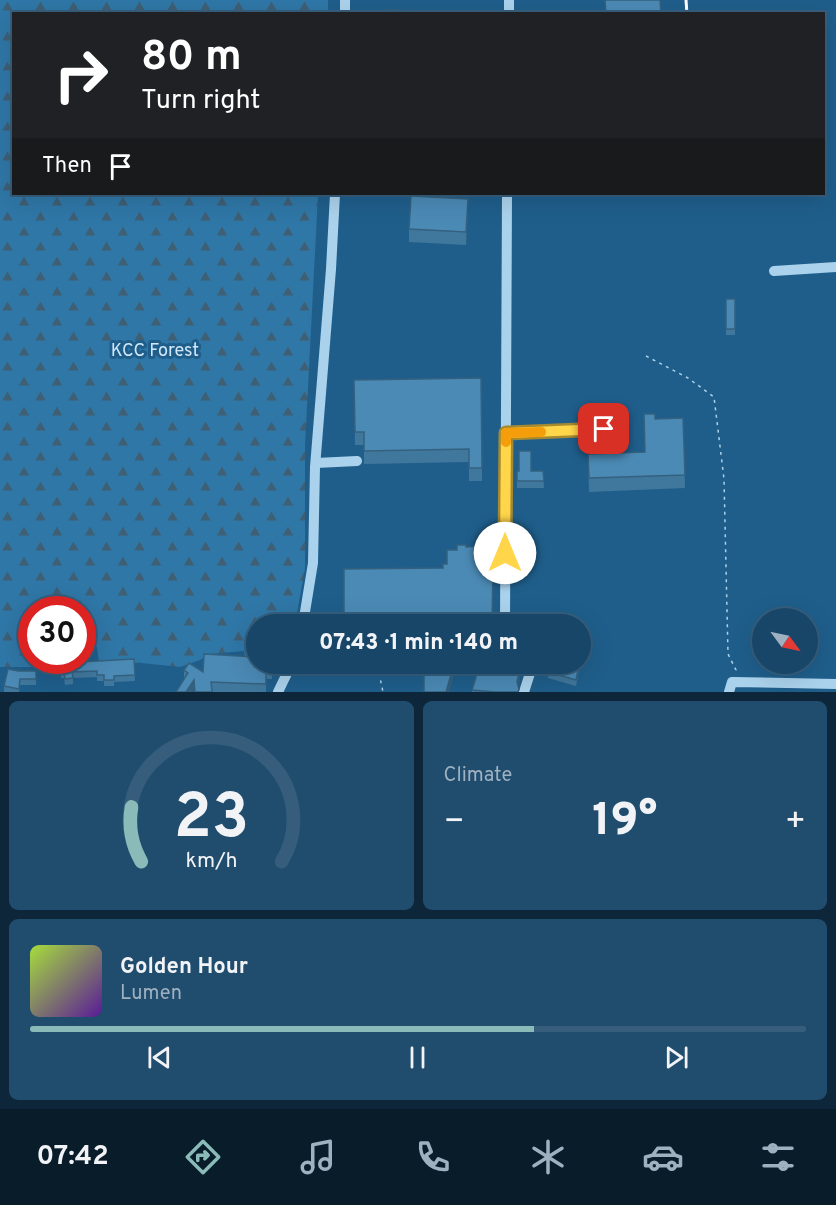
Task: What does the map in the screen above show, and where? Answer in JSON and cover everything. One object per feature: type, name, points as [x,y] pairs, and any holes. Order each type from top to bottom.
[{"type":"street","points":[[305,614],[313,563],[316,463],[335,195]]},
{"type":"street","points":[[505,614],[507,195]]},
{"type":"street","points":[[774,271],[836,267]]},
{"type":"street","points":[[506,433],[604,429]]},
{"type":"street","points":[[316,463],[357,461]]},
{"type":"street","points":[[278,692],[287,674]]},
{"type":"street","points":[[524,692],[530,674]]},
{"type":"street","points":[[730,687],[836,684]]},
{"type":"path","points":[[646,356],[688,378],[714,397],[724,479],[728,654],[736,670],[730,687]]},
{"type":"path","points":[[380,674],[383,692]]},
{"type":"green space","name":"KCC Forest","points":[[0,0],[328,0],[328,12],[12,12],[12,195],[318,195],[305,445],[305,568],[297,614],[246,614],[246,660],[244,651],[209,654],[180,667],[99,662],[96,647],[96,596],[18,596],[18,667],[0,667]]},
{"type":"building","points":[[605,0],[660,0],[661,12],[606,12]]},
{"type":"building","points":[[387,10],[402,10],[402,12],[387,12]]},
{"type":"building","points":[[411,196],[468,199],[466,232],[409,229]]},
{"type":"building","points":[[726,299],[735,299],[735,329],[726,329]]},
{"type":"building","points":[[481,378],[482,468],[469,468],[469,449],[364,451],[364,432],[355,432],[354,380]]},
{"type":"building","points":[[644,414],[655,414],[655,419],[683,418],[685,475],[589,478],[588,454],[645,452]]},
{"type":"building","points":[[519,451],[531,451],[531,471],[543,471],[544,481],[517,481]]},
{"type":"building","points":[[457,545],[480,546],[481,564],[493,564],[492,614],[344,614],[344,569],[443,568],[443,564],[447,564],[447,550],[457,550]]},
{"type":"building","points":[[204,654],[246,656],[246,674],[266,674],[266,684],[211,682],[212,692],[195,692],[194,680],[186,692],[176,692],[188,673],[184,670],[189,663],[203,672]]},
{"type":"building","points":[[134,659],[135,675],[114,676],[114,680],[104,680],[104,675],[97,675],[96,661]]},
{"type":"building","points":[[8,669],[18,671],[18,674],[36,674],[36,679],[20,679],[19,689],[4,686]]},
{"type":"building","points":[[64,674],[72,674],[73,678],[65,679]]},
{"type":"building","points":[[424,674],[451,674],[446,692],[424,692]]},
{"type":"building","points":[[476,674],[519,674],[517,682],[519,689],[518,692],[472,690]]},
{"type":"building","points":[[555,674],[577,674],[576,680]]},
{"type":"railway","points":[[686,0],[687,12]]},
{"type":"slow traffic","points":[[506,442],[506,433],[541,432]]},
{"type":"route","points":[[505,553],[506,433],[604,429]]}]
